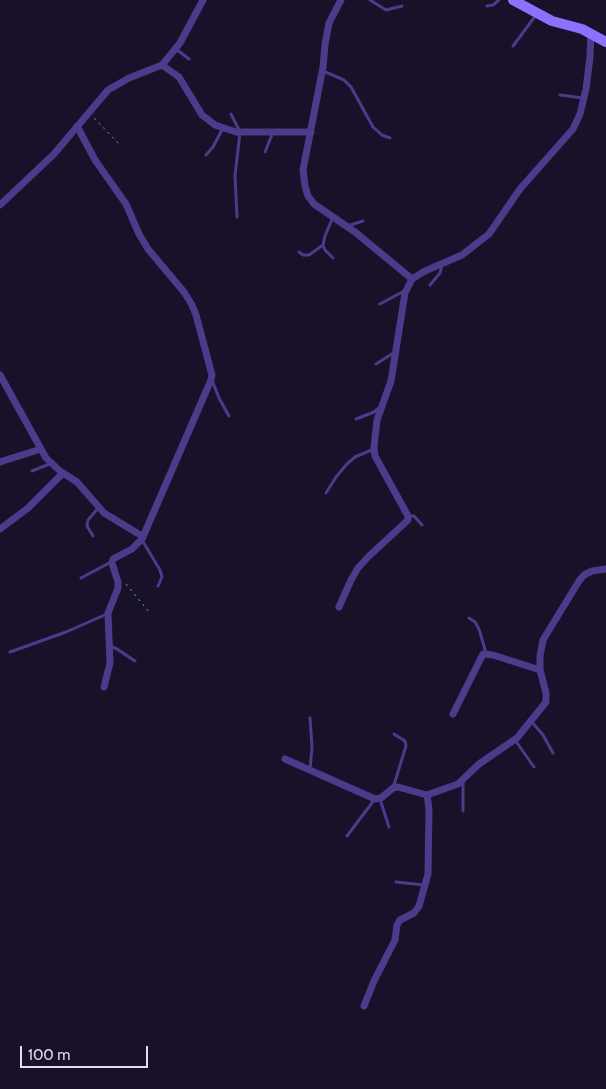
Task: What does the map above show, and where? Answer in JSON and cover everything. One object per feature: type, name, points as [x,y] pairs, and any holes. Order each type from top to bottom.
[{"type":"street","points":[[0,205],[54,154],[108,90],[129,78],[162,65],[176,49],[203,0]]},
{"type":"street","points":[[341,0],[329,23],[304,170],[305,186],[308,196],[314,204],[346,226],[412,279]]},
{"type":"street","points":[[513,0],[552,21],[591,33],[606,42]]},
{"type":"street","points":[[339,607],[358,568],[408,520],[408,516],[375,456],[374,448],[377,420],[391,381],[407,290],[412,279],[425,270],[462,255],[489,234],[520,189],[573,129],[580,114],[584,98],[590,57],[591,33]]},
{"type":"street","points":[[162,65],[179,77],[202,115],[215,125],[240,132],[311,132]]},
{"type":"street","points":[[77,126],[95,160],[126,204],[148,249],[184,292],[192,305],[212,375],[142,538],[137,546],[112,561],[118,588],[108,613],[110,663],[104,687]]},
{"type":"street","points":[[0,375],[2,384],[46,458],[77,482],[112,519],[142,538]]},
{"type":"street","points":[[0,462],[41,449]]},
{"type":"street","points":[[0,529],[28,508],[63,473]]},
{"type":"street","points":[[285,759],[377,799],[393,788],[398,787],[426,795],[458,784],[479,764],[515,740],[546,702],[547,698],[540,670],[543,640],[578,581],[592,571],[606,569]]},
{"type":"street","points":[[453,714],[477,668],[481,655],[486,653],[540,670]]},
{"type":"street","points":[[364,1006],[374,981],[395,940],[397,925],[400,920],[414,913],[419,906],[428,874],[429,809],[426,795]]},
{"type":"lane","points":[[370,0],[386,10],[402,6]]},
{"type":"lane","points":[[487,6],[493,5],[499,0]]},
{"type":"lane","points":[[513,46],[537,13]]},
{"type":"lane","points":[[176,49],[189,59]]},
{"type":"lane","points":[[322,71],[344,80],[351,87],[373,127],[382,135],[390,138]]},
{"type":"lane","points":[[560,95],[584,98]]},
{"type":"lane","points":[[231,114],[240,132],[235,176],[238,217]]},
{"type":"lane","points":[[206,155],[213,148],[223,128]]},
{"type":"lane","points":[[265,152],[274,132]]},
{"type":"lane","points":[[333,217],[323,245],[333,258]]},
{"type":"lane","points":[[346,226],[363,221]]},
{"type":"lane","points":[[298,252],[303,255],[309,255],[323,245]]},
{"type":"lane","points":[[430,285],[440,273],[442,263]]},
{"type":"lane","points":[[380,304],[407,290]]},
{"type":"lane","points":[[376,364],[396,351]]},
{"type":"lane","points":[[211,380],[229,416]]},
{"type":"lane","points":[[356,419],[374,412],[381,406]]},
{"type":"lane","points":[[326,493],[347,464],[355,457],[374,448]]},
{"type":"lane","points":[[32,471],[52,463]]},
{"type":"lane","points":[[92,536],[87,526],[88,520],[100,507]]},
{"type":"lane","points":[[408,516],[414,516],[422,524]]},
{"type":"lane","points":[[142,538],[162,576],[158,586]]},
{"type":"lane","points":[[81,578],[112,561]]},
{"type":"lane","points":[[10,652],[66,632],[108,613]]},
{"type":"lane","points":[[469,618],[475,622],[479,629],[486,653]]},
{"type":"lane","points":[[110,646],[135,661]]},
{"type":"lane","points":[[310,718],[312,747],[310,770]]},
{"type":"lane","points":[[531,721],[543,735],[553,753]]},
{"type":"lane","points":[[393,788],[406,746],[405,740],[394,734]]},
{"type":"lane","points":[[515,740],[534,768]]},
{"type":"lane","points":[[463,780],[463,812]]},
{"type":"lane","points":[[347,836],[377,799],[389,827]]},
{"type":"lane","points":[[396,882],[424,886]]},
{"type":"path","points":[[89,112],[120,145]]},
{"type":"path","points":[[116,577],[132,590],[149,612]]}]
